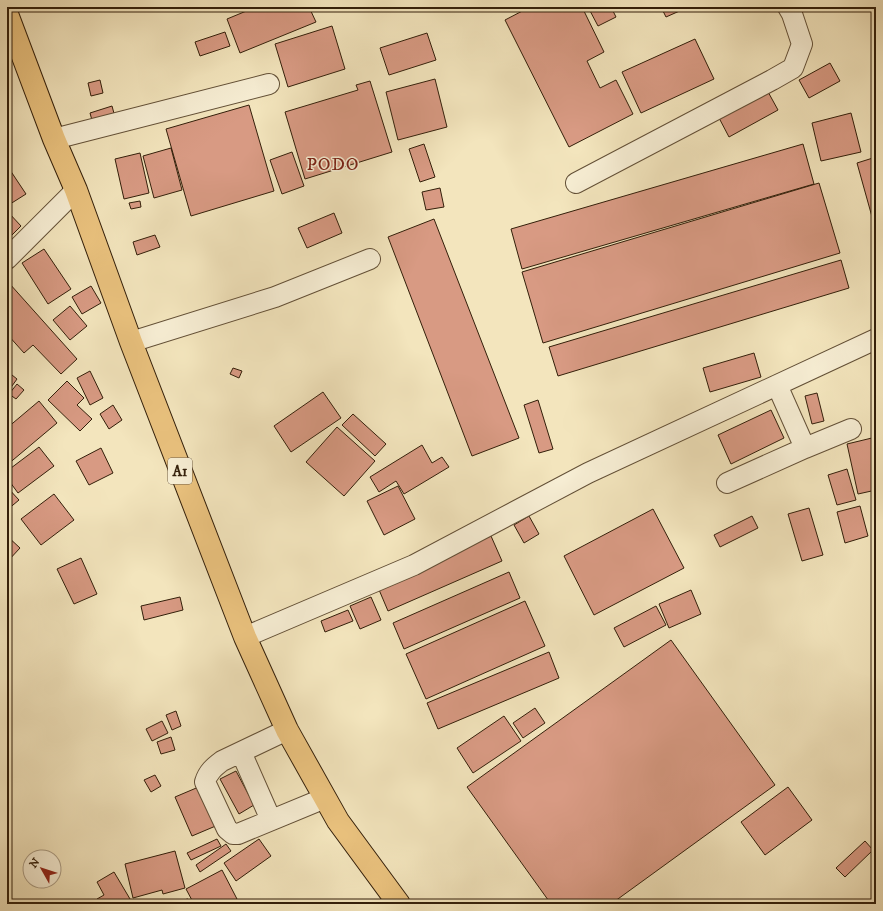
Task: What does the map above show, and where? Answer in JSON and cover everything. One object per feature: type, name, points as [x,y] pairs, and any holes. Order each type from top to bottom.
[{"type":"highway","name":"A1","points":[[7,14],[54,139],[76,190],[131,342],[245,637],[287,730],[338,821],[399,904]]},
{"type":"street","points":[[576,183],[758,88],[793,68],[802,44],[792,14],[788,7]]},
{"type":"street","points":[[54,139],[269,84]]},
{"type":"street","points":[[7,259],[76,190]]},
{"type":"street","points":[[131,342],[275,297],[370,260]]},
{"type":"street","points":[[245,637],[414,565],[588,473],[876,339]]},
{"type":"street","points":[[777,385],[805,448]]},
{"type":"street","points":[[727,483],[851,429]]},
{"type":"street","points":[[287,730],[222,761],[213,768],[208,775],[205,782],[227,829],[233,834],[238,834],[325,798]]},
{"type":"street","points":[[241,752],[271,820]]},
{"type":"building","points":[[256,7],[309,7],[316,22],[240,53],[227,19]]},
{"type":"building","points":[[530,7],[582,7],[604,52],[587,61],[600,88],[616,80],[633,114],[569,147],[505,20]]},
{"type":"building","points":[[588,7],[611,7],[616,17],[598,26]]},
{"type":"building","points":[[661,7],[683,7],[684,9],[666,17]]},
{"type":"building","points":[[332,26],[345,69],[288,87],[275,44]]},
{"type":"building","points":[[225,32],[230,46],[200,56],[195,42]]},
{"type":"building","points":[[427,33],[436,60],[389,75],[380,48]]},
{"type":"building","points":[[695,39],[714,79],[641,113],[622,72]]},
{"type":"building","points":[[830,63],[840,81],[809,98],[799,80]]},
{"type":"building","points":[[435,79],[447,127],[398,140],[386,92]]},
{"type":"building","points":[[100,80],[103,93],[91,96],[88,83]]},
{"type":"building","points":[[370,81],[392,152],[305,179],[285,112],[358,90],[356,85]]},
{"type":"building","points":[[767,90],[778,110],[729,137],[718,116]]},
{"type":"building","points":[[249,105],[274,191],[191,216],[166,129]]},
{"type":"building","points":[[112,106],[115,117],[93,124],[90,113]]},
{"type":"building","points":[[851,113],[861,152],[821,161],[812,123]]},
{"type":"building","points":[[424,144],[435,177],[420,182],[409,149]]},
{"type":"building","points":[[803,144],[814,184],[522,269],[511,229]]},
{"type":"building","points":[[171,148],[182,190],[154,198],[143,156]]},
{"type":"building","points":[[292,152],[304,186],[282,194],[270,160]]},
{"type":"building","points":[[140,153],[149,193],[124,199],[115,159]]},
{"type":"building","points":[[876,157],[876,223],[874,224],[857,163]]},
{"type":"building","points":[[10,170],[26,194],[7,206],[7,172]]},
{"type":"building","points":[[819,183],[840,253],[543,343],[522,272]]},
{"type":"building","points":[[440,188],[444,207],[426,210],[422,192]]},
{"type":"building","points":[[140,201],[141,207],[131,209],[129,203]]},
{"type":"building","points":[[8,212],[21,226],[7,240],[7,213]]},
{"type":"building","points":[[334,213],[342,233],[307,248],[298,228]]},
{"type":"building","points":[[434,219],[519,438],[472,456],[388,237]]},
{"type":"building","points":[[155,235],[160,247],[137,255],[133,242]]},
{"type":"building","points":[[44,249],[71,289],[48,304],[22,263]]},
{"type":"building","points":[[841,260],[849,288],[558,376],[549,347]]},
{"type":"building","points":[[9,283],[77,359],[61,374],[33,345],[24,353],[7,334],[7,285]]},
{"type":"building","points":[[91,286],[101,303],[82,314],[72,297]]},
{"type":"building","points":[[70,306],[87,326],[70,340],[53,320]]},
{"type":"building","points":[[754,353],[761,377],[710,392],[703,368]]},
{"type":"building","points":[[233,368],[242,371],[239,378],[230,374]]},
{"type":"building","points":[[7,371],[17,379],[7,393]]},
{"type":"building","points":[[90,371],[103,398],[90,405],[77,378]]},
{"type":"building","points":[[67,381],[84,398],[77,405],[92,419],[80,431],[48,400]]},
{"type":"building","points":[[17,384],[24,390],[16,399],[9,394]]},
{"type":"building","points":[[323,392],[341,418],[291,452],[274,426]]},
{"type":"building","points":[[817,393],[824,421],[812,424],[805,396]]},
{"type":"building","points":[[538,400],[553,449],[539,453],[524,405]]},
{"type":"building","points":[[39,401],[57,423],[7,465],[7,428]]},
{"type":"building","points":[[113,405],[122,420],[109,429],[100,414]]},
{"type":"building","points":[[771,410],[784,438],[731,464],[718,435]]},
{"type":"building","points":[[353,414],[386,444],[375,456],[342,425]]},
{"type":"building","points":[[337,427],[375,461],[344,496],[306,462]]},
{"type":"building","points":[[876,437],[876,490],[858,494],[847,444]]},
{"type":"building","points":[[422,445],[432,463],[442,457],[449,467],[404,494],[396,481],[379,492],[370,477]]},
{"type":"building","points":[[39,447],[54,466],[18,493],[7,478],[7,471]]},
{"type":"building","points":[[101,448],[113,473],[89,485],[76,461]]},
{"type":"building","points":[[847,469],[856,500],[837,505],[828,475]]},
{"type":"building","points":[[398,486],[415,519],[384,535],[367,501]]},
{"type":"building","points":[[7,487],[19,500],[7,510]]},
{"type":"building","points":[[54,494],[74,520],[41,545],[21,519]]},
{"type":"building","points":[[860,506],[868,536],[845,543],[837,512]]},
{"type":"building","points":[[809,508],[823,555],[802,561],[788,514]]},
{"type":"building","points":[[653,509],[684,568],[594,615],[564,556]]},
{"type":"building","points":[[529,516],[539,534],[524,543],[514,525]]},
{"type":"building","points":[[752,516],[758,528],[720,547],[714,535]]},
{"type":"building","points":[[7,536],[20,548],[7,562]]},
{"type":"building","points":[[491,536],[502,561],[388,611],[377,585]]},
{"type":"building","points":[[81,558],[97,594],[74,604],[57,569]]},
{"type":"building","points":[[509,572],[520,598],[404,649],[393,623]]},
{"type":"building","points":[[691,590],[701,614],[669,628],[659,604]]},
{"type":"building","points":[[180,597],[183,610],[144,620],[141,606]]},
{"type":"building","points":[[371,597],[381,620],[360,629],[350,606]]},
{"type":"building","points":[[525,601],[545,646],[426,699],[406,654]]},
{"type":"building","points":[[656,606],[666,625],[624,647],[614,628]]},
{"type":"building","points":[[348,610],[353,621],[325,632],[321,621]]},
{"type":"building","points":[[671,640],[775,785],[611,904],[551,904],[467,787]]},
{"type":"building","points":[[549,652],[559,678],[438,729],[427,703]]},
{"type":"building","points":[[535,708],[545,723],[523,738],[513,723]]},
{"type":"building","points":[[176,711],[181,726],[172,730],[166,715]]},
{"type":"building","points":[[504,716],[521,741],[473,773],[457,748]]},
{"type":"building","points":[[162,721],[168,733],[152,741],[146,729]]},
{"type":"building","points":[[171,737],[175,750],[161,754],[157,742]]},
{"type":"building","points":[[236,771],[254,805],[239,814],[220,779]]},
{"type":"building","points":[[155,775],[161,786],[151,792],[144,780]]},
{"type":"building","points":[[201,786],[218,825],[192,836],[175,797]]},
{"type":"building","points":[[788,787],[812,820],[765,855],[741,822]]},
{"type":"building","points":[[217,839],[221,846],[191,860],[187,853]]},
{"type":"building","points":[[259,839],[271,856],[236,881],[224,863]]},
{"type":"building","points":[[865,841],[873,850],[845,877],[836,868]]},
{"type":"building","points":[[226,844],[231,851],[200,872],[196,865]]},
{"type":"building","points":[[175,851],[185,888],[163,894],[162,890],[133,898],[125,864]]},
{"type":"building","points":[[222,870],[237,899],[228,904],[194,904],[186,889]]},
{"type":"building","points":[[114,872],[133,904],[101,904],[97,899],[104,895],[97,882]]},
{"type":"building","points":[[188,899],[190,904],[179,904],[178,901]]},
{"type":"district","name":"PODO","points":[[333,164]]}]
